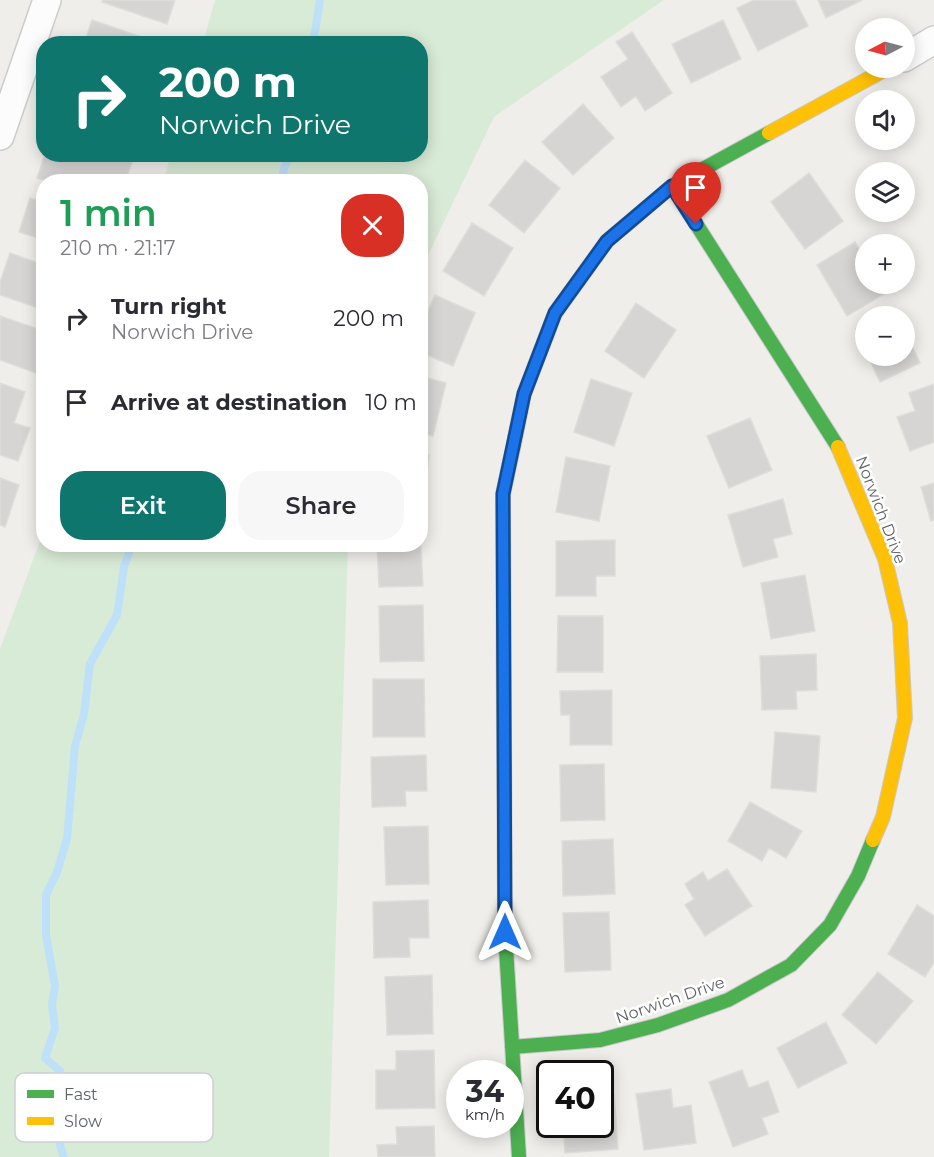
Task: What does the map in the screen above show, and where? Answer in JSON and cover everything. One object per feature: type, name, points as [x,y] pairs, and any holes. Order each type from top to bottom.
[{"type":"street","points":[[0,136],[46,0]]},
{"type":"street","points":[[915,51],[934,40]]},
{"type":"street","points":[[519,1157],[505,932],[503,494],[524,394],[555,313],[607,241],[672,186],[870,78]]},
{"type":"street","name":"Norwich Drive","points":[[512,1047],[600,1040],[658,1025],[728,1000],[791,965],[830,925],[858,876],[883,817],[905,718],[900,623],[885,559],[841,452],[672,186]]},
{"type":"green space","points":[[215,0],[664,0],[494,117],[428,255],[428,174],[165,174],[169,162],[428,162],[428,36],[205,36]]},
{"type":"green space","points":[[36,552],[348,552],[329,1157],[0,1157],[0,649]]},
{"type":"building","points":[[103,0],[175,0],[167,24],[102,2]]},
{"type":"building","points":[[754,0],[795,0],[808,26],[758,51],[737,8]]},
{"type":"building","points":[[818,0],[862,0],[826,18]]},
{"type":"building","points":[[92,20],[139,36],[87,36]]},
{"type":"building","points":[[723,20],[741,59],[691,83],[672,44]]},
{"type":"building","points":[[632,32],[672,93],[645,111],[636,96],[621,107],[601,77],[628,59],[616,42]]},
{"type":"building","points":[[583,104],[614,138],[573,175],[542,142]]},
{"type":"building","points":[[525,160],[560,188],[524,233],[489,205]]},
{"type":"building","points":[[42,162],[132,162],[128,174],[38,174]]},
{"type":"building","points":[[809,173],[843,221],[805,249],[771,202]]},
{"type":"building","points":[[30,198],[36,200],[36,237],[19,232]]},
{"type":"building","points":[[472,223],[513,248],[484,296],[443,271]]},
{"type":"building","points":[[855,242],[855,294],[884,294],[864,306],[855,306],[855,311],[847,316],[817,265]]},
{"type":"building","points":[[10,253],[36,262],[36,307],[0,295],[0,282]]},
{"type":"building","points":[[435,295],[475,313],[453,366],[428,355],[428,311]]},
{"type":"building","points":[[636,303],[676,330],[644,378],[605,351]]},
{"type":"building","points":[[0,316],[36,328],[36,373],[0,360]]},
{"type":"building","points":[[915,352],[920,363],[915,365]]},
{"type":"building","points":[[873,366],[914,366],[880,382]]},
{"type":"building","points":[[428,378],[446,383],[433,436],[428,435]]},
{"type":"building","points":[[591,379],[632,393],[614,446],[574,432]]},
{"type":"building","points":[[0,383],[25,392],[14,423],[30,428],[18,461],[0,455]]},
{"type":"building","points":[[934,384],[934,442],[910,451],[897,417],[915,411],[909,393]]},
{"type":"building","points":[[750,418],[772,470],[729,488],[707,436]]},
{"type":"building","points":[[566,457],[610,466],[599,521],[556,512]]},
{"type":"building","points":[[0,478],[19,485],[5,527],[0,525]]},
{"type":"building","points":[[934,483],[934,520],[931,521],[921,487]]},
{"type":"building","points":[[783,499],[792,534],[773,539],[778,557],[743,567],[728,515]]},
{"type":"building","points":[[615,540],[615,576],[596,576],[596,596],[556,596],[556,541]]},
{"type":"building","points":[[377,552],[421,552],[423,586],[379,587]]},
{"type":"building","points":[[805,575],[815,631],[771,639],[761,583]]},
{"type":"building","points":[[423,605],[424,661],[380,662],[379,606]]},
{"type":"building","points":[[558,616],[603,616],[603,672],[557,672]]},
{"type":"building","points":[[816,654],[817,690],[796,691],[797,709],[762,710],[760,656]]},
{"type":"building","points":[[373,679],[424,679],[425,737],[373,737]]},
{"type":"building","points":[[612,690],[612,745],[570,745],[570,715],[561,715],[560,691]]},
{"type":"building","points":[[775,732],[820,736],[816,792],[771,788]]},
{"type":"building","points":[[426,755],[427,791],[405,791],[406,806],[372,807],[371,757]]},
{"type":"building","points":[[604,764],[605,820],[561,821],[560,765]]},
{"type":"building","points":[[750,802],[802,831],[786,858],[769,848],[762,861],[728,841]]},
{"type":"building","points":[[428,826],[429,884],[386,885],[384,827]]},
{"type":"building","points":[[613,839],[615,894],[563,896],[562,841]]},
{"type":"building","points":[[727,869],[752,906],[705,936],[685,905],[694,899],[685,884],[703,872],[708,881]]},
{"type":"building","points":[[428,900],[429,938],[409,938],[410,957],[374,958],[373,902]]},
{"type":"building","points":[[917,905],[934,916],[934,962],[925,977],[888,954]]},
{"type":"building","points":[[609,912],[611,970],[565,972],[563,913]]},
{"type":"building","points":[[878,972],[913,1001],[876,1044],[842,1015]]},
{"type":"building","points":[[432,975],[433,1034],[387,1035],[385,977]]},
{"type":"building","points":[[826,1022],[847,1063],[798,1088],[777,1048]]},
{"type":"building","points":[[434,1050],[435,1108],[376,1109],[376,1070],[396,1070],[396,1051]]},
{"type":"building","points":[[742,1070],[749,1088],[768,1081],[779,1112],[762,1118],[768,1134],[733,1147],[709,1082]]},
{"type":"building","points":[[671,1089],[673,1108],[691,1105],[696,1143],[644,1150],[636,1094]]},
{"type":"building","points":[[614,1095],[618,1149],[565,1153],[564,1138],[614,1138]]},
{"type":"building","points":[[434,1126],[435,1157],[378,1157],[377,1145],[397,1144],[396,1127]]},
{"type":"waterway","points":[[314,36],[320,0]]},
{"type":"waterway","points":[[283,174],[286,162]]},
{"type":"waterway","points":[[61,1073],[45,1058],[55,1028],[52,1005],[55,986],[46,935],[46,895],[57,872],[67,839],[75,746],[84,714],[90,664],[117,615],[124,567],[129,552]]},
{"type":"waterway","points":[[60,1142],[64,1157]]},
{"type":"traffic: fast","points":[[513,448],[524,394],[555,313],[607,241],[672,186],[769,133]]},
{"type":"traffic: fast","points":[[672,186],[838,447]]},
{"type":"traffic: fast","points":[[504,736],[505,932],[519,1157]]},
{"type":"traffic: fast","points":[[512,1047],[600,1040],[658,1025],[728,1000],[791,965],[830,925],[858,876],[873,840]]},
{"type":"traffic: slow","points":[[769,133],[870,78]]},
{"type":"traffic: slow","points":[[838,447],[885,559],[900,623],[905,718],[883,817],[873,840]]},
{"type":"traffic: slow","points":[[504,736],[503,494],[513,448]]},
{"type":"route","points":[[505,932],[503,494],[524,394],[555,313],[607,241],[672,186],[696,224]]}]
